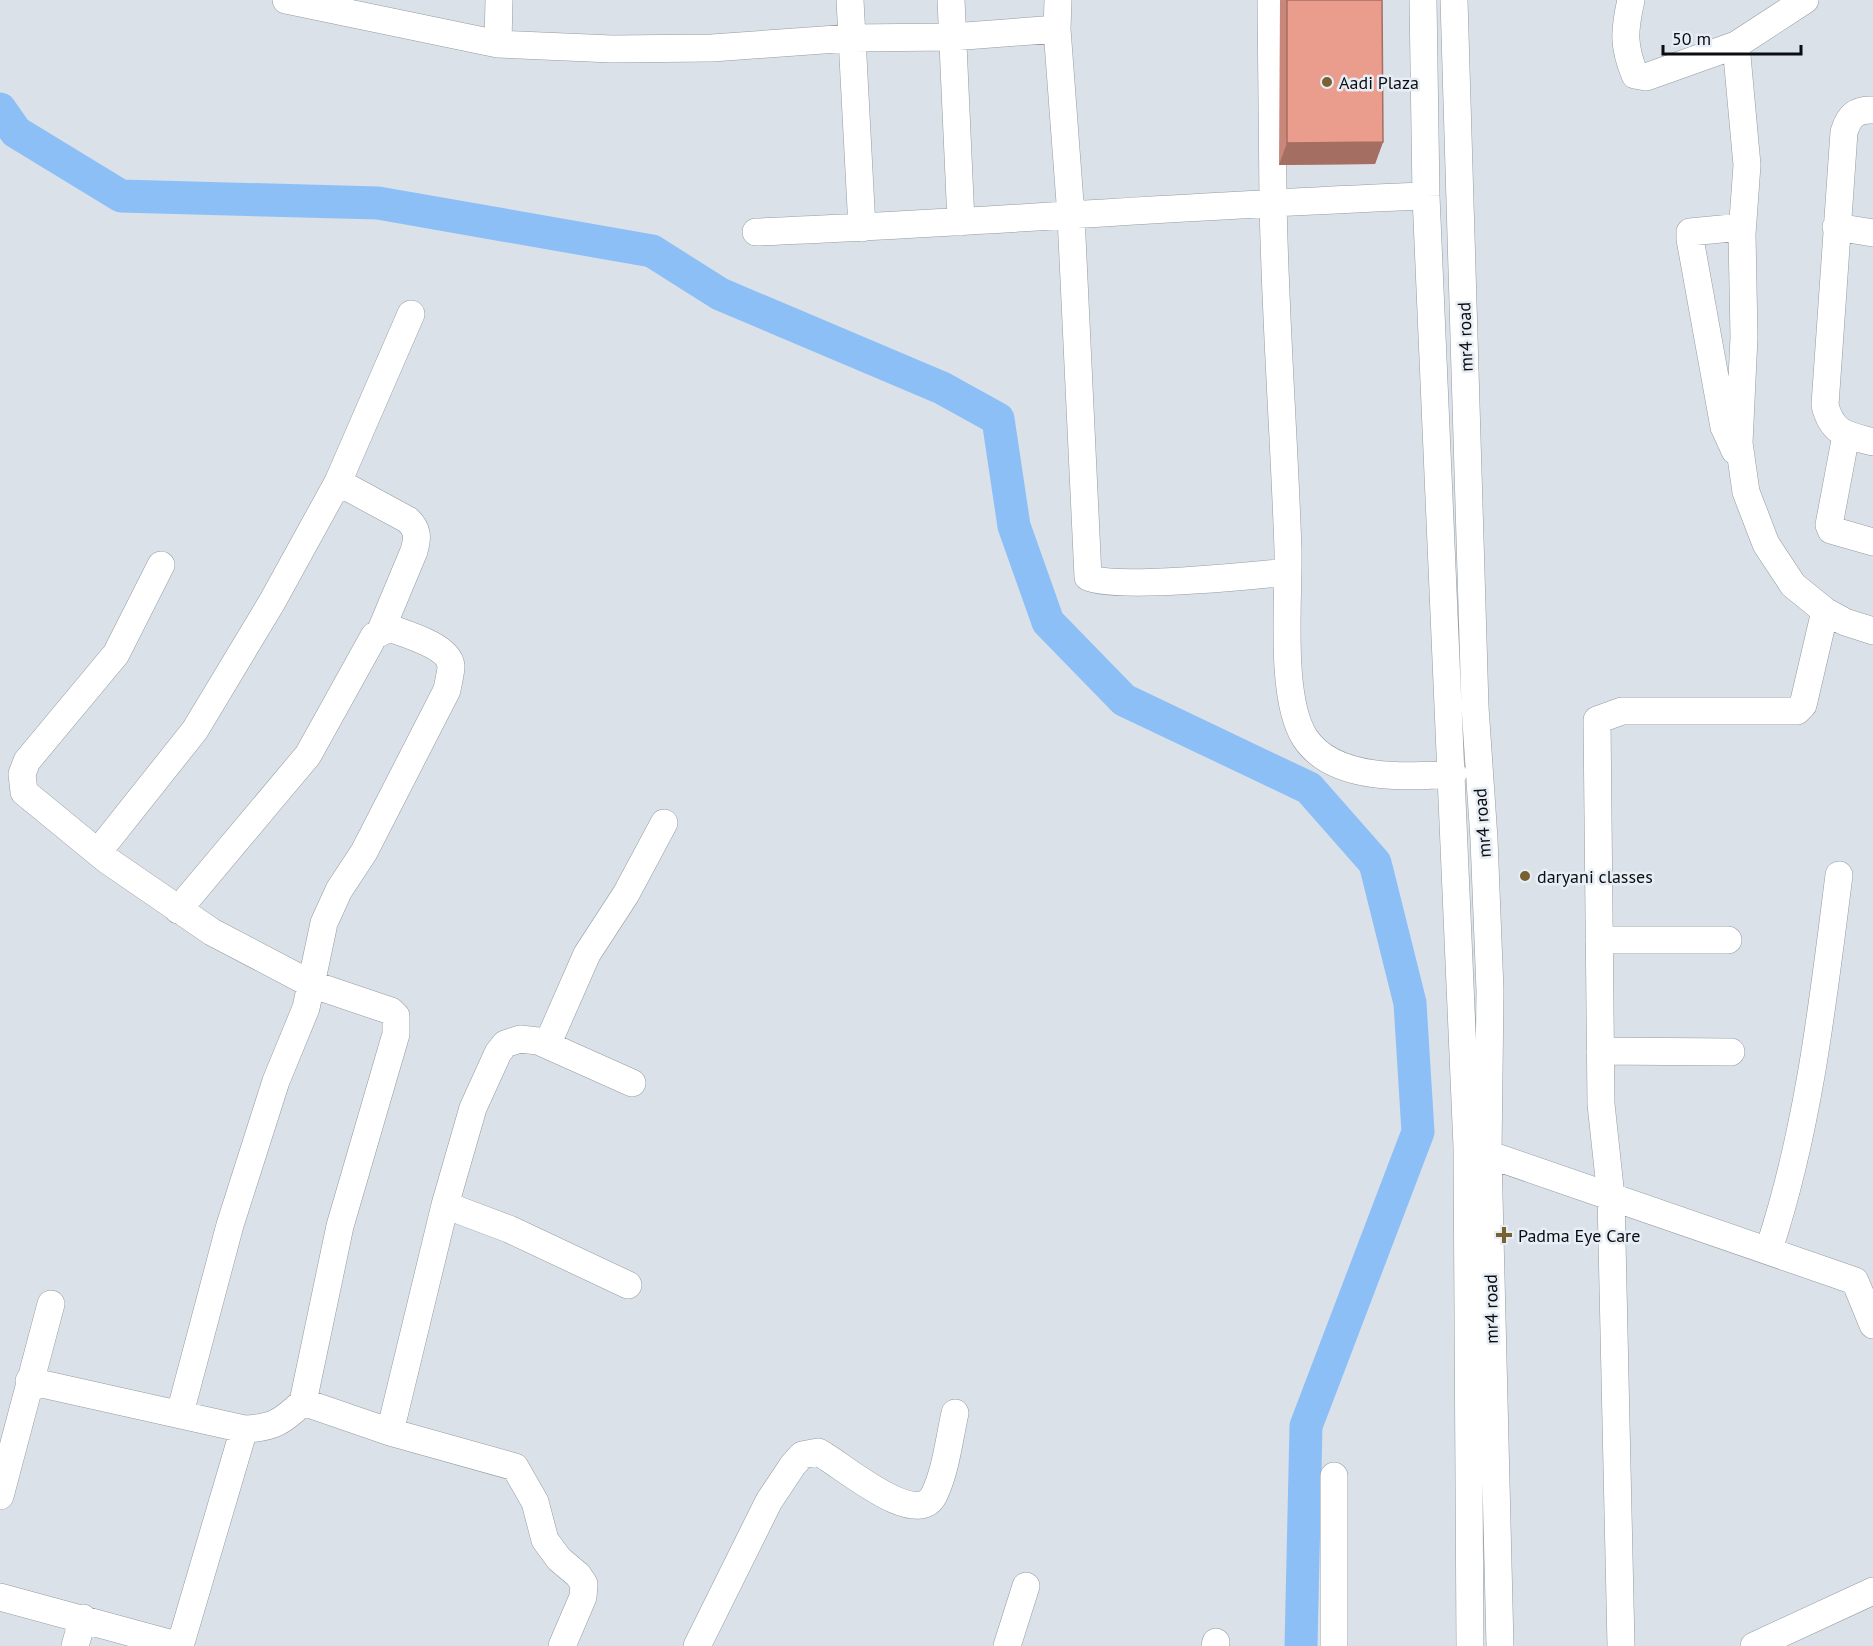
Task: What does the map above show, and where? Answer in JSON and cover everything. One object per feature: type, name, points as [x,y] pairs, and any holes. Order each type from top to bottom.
[{"type":"street","points":[[286,0],[498,44],[612,49],[712,48],[851,38],[952,37],[1057,29]]},
{"type":"street","points":[[498,44],[499,0]]},
{"type":"street","points":[[850,0],[862,228]]},
{"type":"street","points":[[951,0],[961,222]]},
{"type":"street","points":[[1058,0],[1057,29],[1071,216],[1088,577],[1100,583],[1288,572]]},
{"type":"street","points":[[1271,0],[1273,201],[1288,572],[1288,633],[1292,702],[1296,720],[1306,739],[1319,753],[1349,768],[1376,775],[1453,774]]},
{"type":"street","name":"mr4 road","points":[[1423,0],[1426,196],[1453,774],[1477,1151],[1500,1646]]},
{"type":"street","name":"mr4 road","points":[[1454,0],[1457,181],[1471,499],[1475,707],[1484,839],[1490,991],[1477,1151],[1470,1646]]},
{"type":"street","points":[[1631,0],[1625,27],[1626,51],[1635,75],[1646,77],[1736,45],[1805,0]]},
{"type":"street","points":[[1736,45],[1747,165],[1742,227],[1744,337],[1739,443],[1746,492],[1766,544],[1793,585],[1825,611],[1845,622],[1873,631]]},
{"type":"street","points":[[1873,110],[1854,113],[1847,122],[1836,227],[1825,405],[1829,423],[1846,435],[1873,442]]},
{"type":"street","points":[[756,231],[862,228],[1071,216],[1273,201],[1426,196]]},
{"type":"street","points":[[1742,227],[1690,232],[1690,239],[1724,427],[1743,468]]},
{"type":"street","points":[[1836,227],[1873,233]]},
{"type":"street","points":[[98,852],[207,712],[272,602],[338,482],[411,314]]},
{"type":"street","points":[[1846,435],[1829,525],[1831,530],[1873,542]]},
{"type":"street","points":[[338,482],[408,520],[416,528],[417,540],[414,550],[381,630]]},
{"type":"street","points":[[29,1381],[244,1429],[263,1428],[282,1421],[303,1402],[340,1226],[397,1022],[391,1011],[311,984],[212,932],[98,852],[24,792],[11,791],[27,761],[116,654],[161,565]]},
{"type":"street","points":[[1621,1646],[1611,1197],[1601,1104],[1597,720],[1622,711],[1797,711],[1803,705],[1825,611]]},
{"type":"street","points":[[178,910],[308,755],[374,636],[381,630],[389,628],[423,640],[447,656],[451,666],[447,690],[364,852],[339,890],[324,923],[306,1008],[276,1081],[230,1225],[180,1413]]},
{"type":"street","points":[[547,1045],[587,954],[626,894],[664,823]]},
{"type":"street","points":[[1769,1250],[1782,1210],[1808,1100],[1839,875]]},
{"type":"street","points":[[1599,940],[1728,940]]},
{"type":"street","points":[[390,1432],[445,1205],[473,1108],[498,1053],[505,1044],[520,1039],[547,1045],[632,1083]]},
{"type":"street","points":[[1600,1051],[1731,1052]]},
{"type":"street","points":[[1477,1151],[1769,1250],[1868,1281],[1873,1325]]},
{"type":"street","points":[[445,1205],[509,1229],[628,1284]]},
{"type":"street","points":[[0,1496],[51,1304]]},
{"type":"street","points":[[303,1402],[390,1432],[515,1467],[535,1502],[545,1540],[559,1559],[579,1575],[584,1584],[583,1597],[562,1646]]},
{"type":"street","points":[[697,1646],[770,1501],[802,1455],[811,1451],[818,1452],[887,1497],[915,1507],[924,1505],[933,1497],[943,1466],[955,1413]]},
{"type":"street","points":[[0,1597],[180,1646],[244,1429]]},
{"type":"street","points":[[1334,1476],[1334,1646]]},
{"type":"street","points":[[1007,1646],[1026,1586]]},
{"type":"street","points":[[1754,1646],[1873,1591]]},
{"type":"street","points":[[75,1646],[83,1618]]},
{"type":"building","name":"Aadi Plaza","points":[[1287,0],[1382,0],[1383,142],[1287,143]]},
{"type":"waterway","points":[[0,109],[16,132],[121,196],[378,203],[652,251],[720,294],[942,388],[998,419],[1014,526],[1048,622],[1124,700],[1309,788],[1375,863],[1410,1003],[1418,1132],[1306,1426],[1301,1646]]},
{"type":"place","name":"Aadi Plaza","points":[[1327,82]]},
{"type":"place","name":"daryani classes","points":[[1525,876]]},
{"type":"place","name":"Padma Eye Care","points":[[1504,1235]]}]
